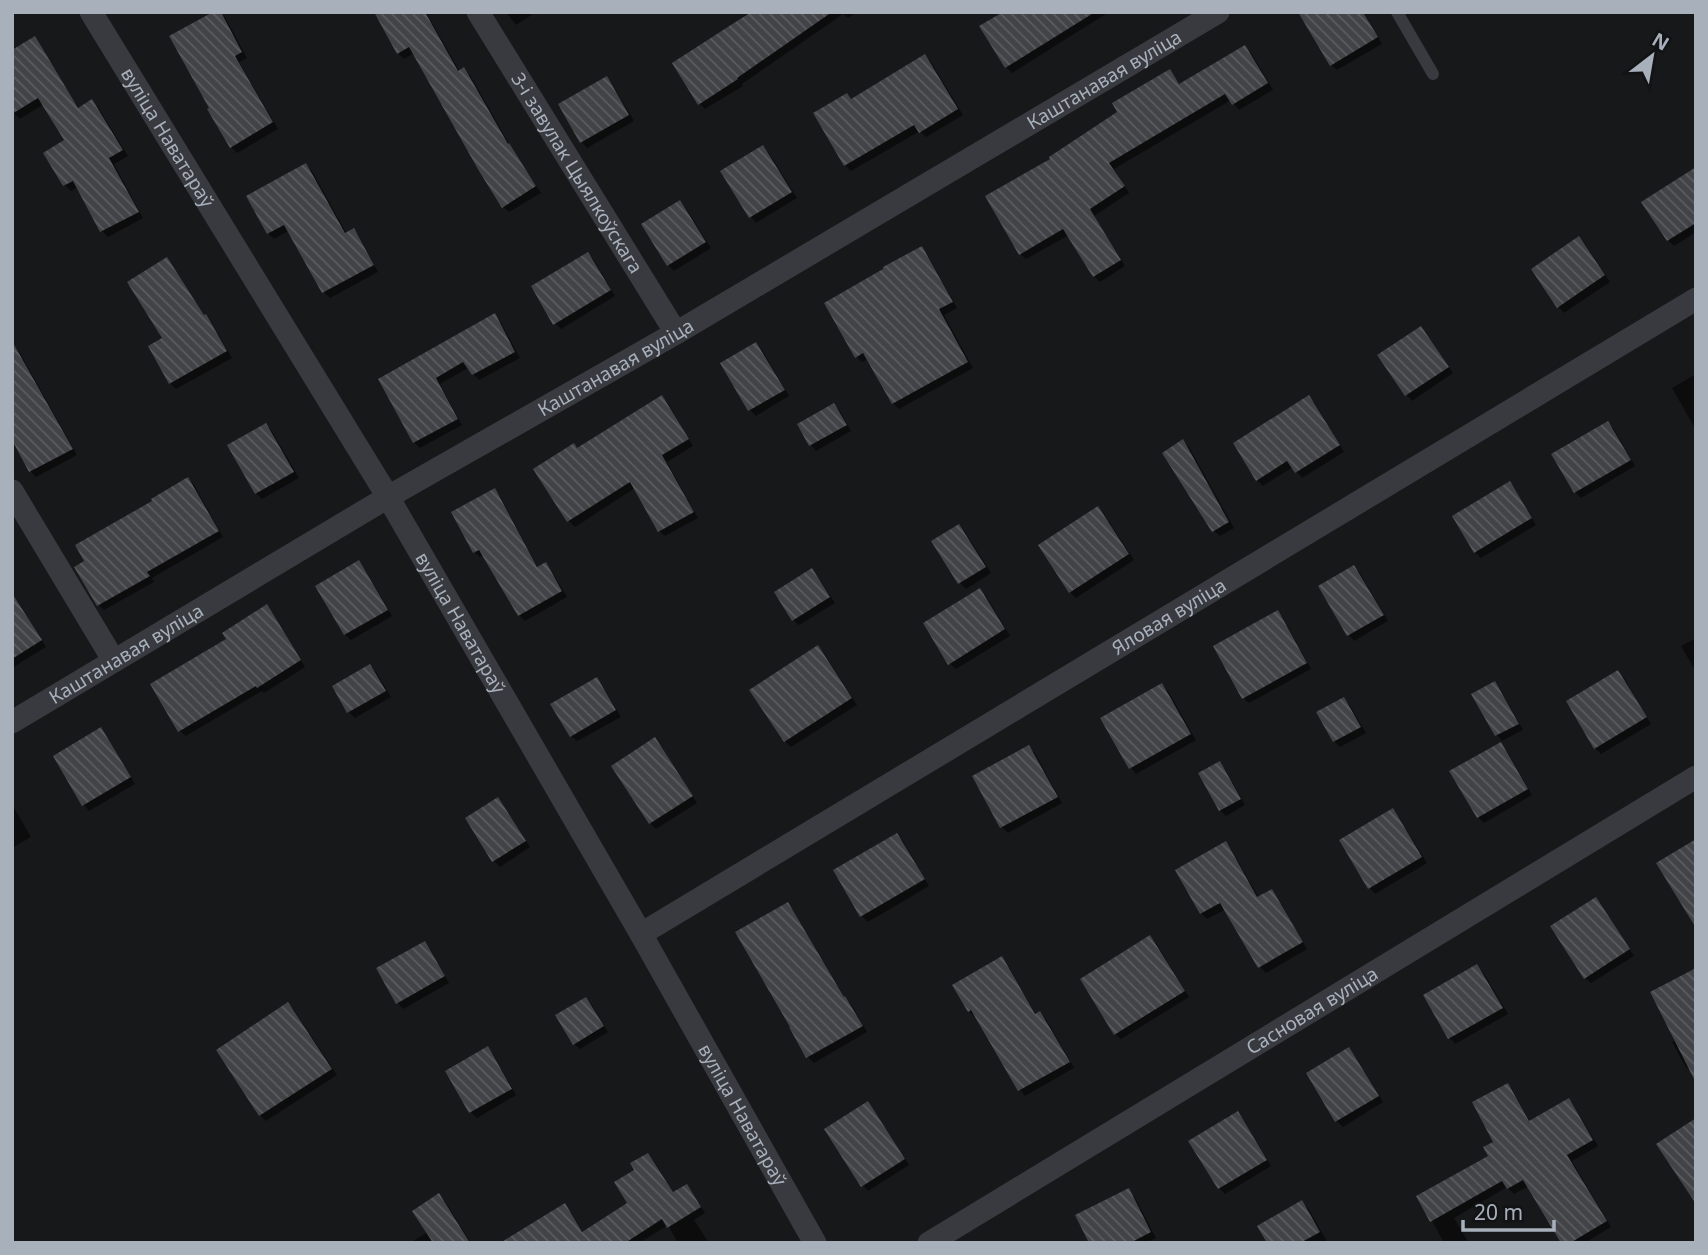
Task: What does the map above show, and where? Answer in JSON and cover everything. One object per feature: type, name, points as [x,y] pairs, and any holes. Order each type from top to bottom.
[{"type":"street","name":"вуліца Наватараў","points":[[91,12],[387,497],[641,934],[815,1243]]},
{"type":"street","name":"3-і завулак Цыялкоўскага","points":[[478,12],[676,333]]},
{"type":"street","name":"Каштанавая вуліца","points":[[12,722],[387,497],[676,333],[1218,12]]},
{"type":"street","name":"Яловая вуліца","points":[[641,934],[1696,299]]},
{"type":"street","points":[[12,491],[114,661]]},
{"type":"street","name":"Сасновая вуліца","points":[[929,1243],[1696,777]]},
{"type":"lane","points":[[1397,12],[1433,74]]},
{"type":"building","points":[[213,12],[221,12],[242,52],[235,56],[273,122],[230,148],[169,36]]},
{"type":"building","points":[[374,12],[425,12],[458,71],[464,67],[508,144],[536,186],[502,208],[409,47],[397,54]]},
{"type":"building","points":[[751,12],[832,12],[698,105],[672,63]]},
{"type":"building","points":[[1003,12],[1095,12],[1005,68],[979,26]]},
{"type":"building","points":[[1298,12],[1363,12],[1378,37],[1330,66]]},
{"type":"building","points":[[35,36],[78,108],[92,99],[123,150],[109,158],[139,212],[100,232],[73,181],[63,186],[43,153],[64,140],[38,98],[12,114],[12,50]]},
{"type":"building","points":[[1245,45],[1268,83],[1232,105],[1225,94],[1109,163],[1125,186],[1090,209],[1121,260],[1093,277],[1063,229],[1019,255],[985,196],[1050,159],[1049,157],[1117,112],[1112,103],[1170,69],[1179,84]]},
{"type":"building","points":[[925,54],[958,109],[919,133],[914,125],[844,166],[813,113],[847,93],[851,99]]},
{"type":"building","points":[[607,76],[629,115],[580,143],[558,104]]},
{"type":"building","points":[[763,145],[792,192],[749,218],[720,171]]},
{"type":"building","points":[[306,163],[345,233],[354,228],[374,265],[322,293],[284,225],[267,234],[246,196]]},
{"type":"building","points":[[1696,167],[1696,223],[1667,241],[1641,202]]},
{"type":"building","points":[[680,200],[706,242],[667,266],[641,224]]},
{"type":"building","points":[[1579,236],[1605,275],[1557,308],[1531,269]]},
{"type":"building","points":[[922,246],[953,302],[939,309],[968,362],[892,404],[863,353],[855,358],[824,303]]},
{"type":"building","points":[[588,252],[611,290],[553,325],[531,286]]},
{"type":"building","points":[[167,257],[204,315],[206,314],[227,351],[169,384],[148,346],[162,338],[127,282]]},
{"type":"building","points":[[495,313],[515,352],[472,375],[463,362],[436,378],[458,419],[413,443],[378,379]]},
{"type":"building","points":[[1421,326],[1449,367],[1405,396],[1377,355]]},
{"type":"building","points":[[12,341],[73,449],[29,472],[12,440]]},
{"type":"building","points":[[756,342],[785,390],[748,411],[720,363]]},
{"type":"building","points":[[662,395],[689,439],[662,455],[694,512],[658,532],[630,482],[567,522],[533,469],[574,443],[577,448]]},
{"type":"building","points":[[1309,395],[1340,445],[1295,473],[1287,461],[1256,481],[1233,443]]},
{"type":"building","points":[[834,403],[847,425],[809,446],[797,424]]},
{"type":"building","points":[[1608,421],[1631,460],[1574,493],[1551,454]]},
{"type":"building","points":[[266,423],[294,472],[255,494],[227,445]]},
{"type":"building","points":[[1183,439],[1229,522],[1212,532],[1162,453]]},
{"type":"building","points":[[188,477],[219,531],[147,572],[150,576],[97,606],[74,567],[84,561],[75,545]]},
{"type":"building","points":[[1510,481],[1532,518],[1474,553],[1452,516]]},
{"type":"building","points":[[495,488],[537,567],[546,562],[562,591],[518,616],[479,550],[473,553],[451,512]]},
{"type":"building","points":[[1098,506],[1129,554],[1069,593],[1038,545]]},
{"type":"building","points":[[959,524],[986,567],[958,584],[931,541]]},
{"type":"building","points":[[359,560],[388,610],[344,635],[315,586]]},
{"type":"building","points":[[1354,565],[1384,615],[1347,636],[1318,586]]},
{"type":"building","points":[[812,568],[830,597],[792,621],[774,592]]},
{"type":"building","points":[[980,588],[1005,629],[948,665],[923,623]]},
{"type":"building","points":[[12,593],[42,640],[12,659]]},
{"type":"building","points":[[267,604],[301,660],[178,732],[150,684],[226,639],[222,633]]},
{"type":"building","points":[[1278,610],[1307,663],[1242,699],[1213,646]]},
{"type":"building","points":[[818,645],[852,698],[784,742],[749,690]]},
{"type":"building","points":[[370,664],[386,691],[347,713],[332,686]]},
{"type":"building","points":[[1618,670],[1647,717],[1594,749],[1566,701]]},
{"type":"building","points":[[597,677],[616,710],[570,737],[550,704]]},
{"type":"building","points":[[1495,681],[1519,724],[1495,736],[1471,694]]},
{"type":"building","points":[[1162,683],[1191,734],[1129,769],[1100,718]]},
{"type":"building","points":[[1344,697],[1361,727],[1333,742],[1316,712]]},
{"type":"building","points":[[101,727],[131,777],[82,806],[53,756]]},
{"type":"building","points":[[655,737],[693,796],[649,824],[611,766]]},
{"type":"building","points":[[1501,742],[1528,789],[1477,818],[1449,771]]},
{"type":"building","points":[[1029,745],[1058,797],[1000,828],[972,776]]},
{"type":"building","points":[[1220,761],[1241,799],[1219,811],[1198,773]]},
{"type":"building","points":[[498,797],[526,841],[492,862],[465,818]]},
{"type":"building","points":[[1393,808],[1422,857],[1368,889],[1339,840]]},
{"type":"building","points":[[897,833],[925,879],[860,917],[833,870]]},
{"type":"building","points":[[1696,839],[1696,928],[1656,863]]},
{"type":"building","points":[[1226,841],[1257,897],[1272,889],[1303,942],[1258,968],[1220,903],[1200,914],[1175,870]]},
{"type":"building","points":[[1596,897],[1630,949],[1584,979],[1550,926]]},
{"type":"building","points":[[788,902],[863,1026],[806,1058],[735,932]]},
{"type":"building","points":[[1150,935],[1185,991],[1114,1035],[1080,979]]},
{"type":"building","points":[[425,941],[445,976],[396,1004],[376,968]]},
{"type":"building","points":[[1002,956],[1035,1014],[1040,1011],[1070,1062],[1018,1091],[971,1010],[968,1012],[952,985]]},
{"type":"building","points":[[1477,964],[1503,1008],[1448,1039],[1423,995]]},
{"type":"building","points":[[1696,968],[1696,1083],[1650,992]]},
{"type":"building","points":[[586,997],[604,1026],[573,1045],[555,1015]]},
{"type":"building","points":[[288,1002],[332,1069],[259,1116],[216,1050]]},
{"type":"building","points":[[488,1046],[512,1089],[469,1113],[445,1071]]},
{"type":"building","points":[[1349,1047],[1379,1096],[1335,1122],[1306,1073]]},
{"type":"building","points":[[1508,1083],[1529,1121],[1569,1098],[1593,1140],[1567,1155],[1607,1221],[1570,1243],[1561,1243],[1523,1180],[1507,1189],[1502,1181],[1430,1222],[1416,1196],[1488,1156],[1483,1147],[1493,1142],[1472,1102]]},
{"type":"building","points":[[868,1101],[905,1159],[861,1187],[824,1129]]},
{"type":"building","points":[[1238,1111],[1267,1160],[1218,1189],[1188,1141]]},
{"type":"building","points":[[1696,1118],[1696,1204],[1656,1144]]},
{"type":"building","points":[[648,1153],[673,1192],[687,1184],[701,1207],[667,1228],[662,1219],[625,1243],[500,1243],[565,1203],[582,1232],[627,1203],[614,1182],[634,1170],[630,1163]]},
{"type":"building","points":[[1129,1188],[1151,1232],[1130,1243],[1089,1243],[1075,1215]]},
{"type":"building","points":[[439,1193],[470,1243],[433,1243],[412,1211]]},
{"type":"building","points":[[1302,1200],[1320,1232],[1300,1243],[1267,1243],[1257,1226]]}]
